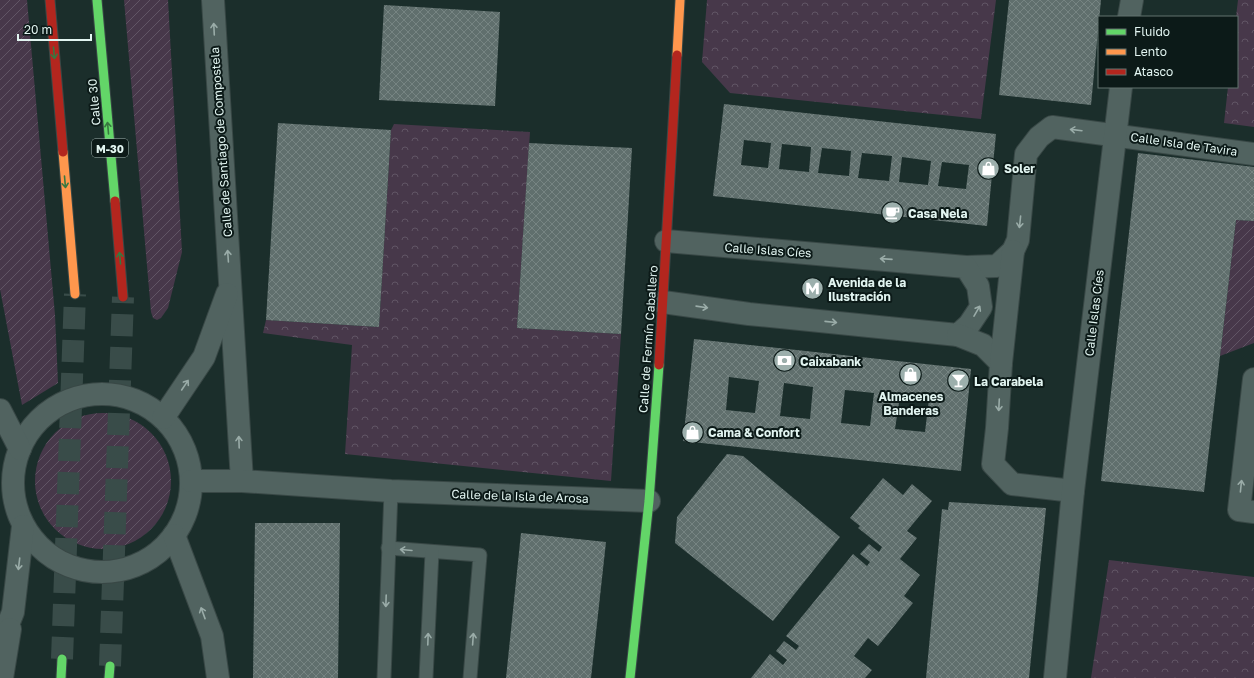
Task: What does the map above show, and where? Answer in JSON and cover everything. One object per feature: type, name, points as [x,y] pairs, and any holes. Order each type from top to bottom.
[{"type":"main road","points":[[50,0],[75,294]]},
{"type":"main road","name":"Calle 30","points":[[97,0],[123,297]]},
{"type":"main road","name":"Calle de Fermín Caballero","points":[[630,678],[649,501],[664,302],[666,241],[680,0]]},
{"type":"main road","points":[[61,678],[62,659]]},
{"type":"main road","points":[[109,678],[110,666]]},
{"type":"street","name":"Calle de Santiago de Compostela","points":[[213,0],[242,481]]},
{"type":"street","points":[[1130,16],[1132,0]]},
{"type":"street","name":"Calle Islas Cíes","points":[[1055,678],[1073,491],[1121,88]]},
{"type":"street","name":"Calle Islas Cíes","points":[[1073,491],[1012,484],[993,464],[1001,363],[1013,251],[1018,240],[1026,154],[1039,137],[1052,127],[1115,135]]},
{"type":"street","name":"Calle Isla de Tavira","points":[[1115,135],[1254,154]]},
{"type":"street","name":"Calle Islas Cíes","points":[[666,241],[966,267],[998,266],[1013,251]]},
{"type":"street","points":[[958,334],[969,325],[981,307],[978,286],[966,267]]},
{"type":"street","name":"Calle de Santiago de Compostela","points":[[163,418],[204,357],[230,285]]},
{"type":"street","points":[[664,302],[749,314],[958,334],[983,345],[1001,363]]},
{"type":"street","points":[[1254,379],[1239,510],[1254,512]]},
{"type":"street","points":[[0,410],[12,451],[15,503],[23,526],[39,546],[59,562],[83,570],[109,572],[134,566],[156,553],[174,535],[183,518],[189,500],[191,481],[187,458],[178,436],[163,418],[136,401],[114,395],[91,395],[61,404],[48,412],[12,451]]},
{"type":"street","name":"Calle de la Isla de Arosa","points":[[191,481],[242,481],[391,491],[649,501]]},
{"type":"street","points":[[2,678],[13,612],[23,526]]},
{"type":"street","points":[[174,535],[212,636],[218,678]]},
{"type":"street","points":[[0,644],[13,612]]},
{"type":"street","points":[[210,678],[212,636]]},
{"type":"lane","points":[[384,678],[391,491]]},
{"type":"lane","points":[[388,548],[480,555],[470,678]]},
{"type":"lane","points":[[426,678],[432,552]]},
{"type":"green space","points":[[0,0],[27,0],[55,315],[58,383],[22,405],[0,289]]},
{"type":"green space","points":[[124,0],[168,0],[182,252],[168,308],[161,318],[157,320],[153,318],[151,312]]},
{"type":"green space","points":[[707,0],[996,0],[981,119],[730,93],[702,62]]},
{"type":"green space","points":[[1238,0],[1254,0],[1254,127],[1224,123],[1228,88],[1238,88],[1238,16],[1236,16]]},
{"type":"green space","points":[[394,124],[530,132],[517,328],[621,334],[611,481],[345,454],[352,345],[263,333],[266,320],[379,327],[391,130]]},
{"type":"green space","points":[[1236,220],[1254,221],[1254,343],[1220,356]]},
{"type":"green space","points":[[103,413],[129,418],[151,433],[166,455],[171,481],[166,507],[151,529],[129,544],[103,549],[77,544],[55,529],[40,507],[35,481],[40,455],[55,433],[77,418]]},
{"type":"green space","points":[[1109,560],[1254,577],[1254,678],[1091,678]]},
{"type":"building","points":[[1009,0],[1101,0],[1099,16],[1098,16],[1098,32],[1091,105],[999,95]]},
{"type":"building","points":[[384,5],[500,12],[495,106],[379,100]]},
{"type":"building","points":[[724,104],[996,134],[987,226],[713,196]],"holes":[[[744,140],[771,143],[768,168],[741,165]],[[782,144],[811,147],[809,172],[779,169]],[[822,148],[851,151],[849,176],[818,173]],[[862,153],[892,156],[889,181],[858,178]],[[902,157],[931,161],[928,185],[899,182]],[[942,162],[969,165],[966,189],[938,186]]]},
{"type":"building","points":[[278,123],[391,130],[379,327],[266,320]]},
{"type":"building","points":[[529,143],[632,148],[621,334],[517,328]]},
{"type":"building","points":[[1138,153],[1254,167],[1254,221],[1236,220],[1204,492],[1101,481]]},
{"type":"building","points":[[694,339],[971,369],[961,471],[683,441]],"holes":[[[729,377],[759,381],[755,413],[726,410]],[[784,383],[813,387],[810,419],[780,416]],[[845,390],[874,393],[870,426],[841,423]],[[900,396],[929,399],[925,432],[895,429]]]},
{"type":"building","points":[[727,454],[743,456],[840,537],[773,621],[675,543],[677,517]]},
{"type":"building","points":[[883,478],[903,495],[912,484],[932,501],[907,531],[917,538],[900,559],[920,575],[904,596],[913,603],[878,646],[868,638],[854,656],[872,670],[865,678],[751,678],[770,654],[783,665],[787,660],[776,651],[784,641],[796,650],[799,646],[786,636],[853,554],[867,566],[870,562],[860,554],[869,544],[879,552],[882,547],[858,528],[860,526],[850,518]]},
{"type":"building","points":[[949,502],[1046,508],[1029,678],[926,678],[942,509],[948,510]]},
{"type":"building","points":[[255,523],[340,523],[338,678],[253,678]]},
{"type":"building","points":[[521,533],[606,542],[591,678],[506,678]]},
{"type":"tunnel","points":[[62,659],[75,294]]},
{"type":"tunnel","points":[[110,666],[123,297]]},
{"type":"traffic: fast","points":[[97,0],[115,201]]},
{"type":"traffic: fast","points":[[630,678],[649,501],[659,365]]},
{"type":"traffic: fast","points":[[61,678],[62,659]]},
{"type":"traffic: fast","points":[[109,678],[110,666]]},
{"type":"traffic: slow","points":[[677,55],[680,0]]},
{"type":"traffic: slow","points":[[63,152],[75,294]]},
{"type":"traffic: jam","points":[[50,0],[63,152]]},
{"type":"traffic: jam","points":[[659,365],[677,55]]},
{"type":"traffic: jam","points":[[115,201],[123,297]]},
{"type":"place","name":"Soler","points":[[989,168]]},
{"type":"place","name":"Casa Nela","points":[[893,213]]},
{"type":"place","name":"Avenida de la Ilustración","points":[[813,289]]},
{"type":"place","name":"Caixabank","points":[[784,361]]},
{"type":"place","name":"Almacenes Banderas","points":[[911,375]]},
{"type":"place","name":"La Carabela","points":[[959,381]]},
{"type":"place","name":"Cama & Confort","points":[[692,432]]}]
